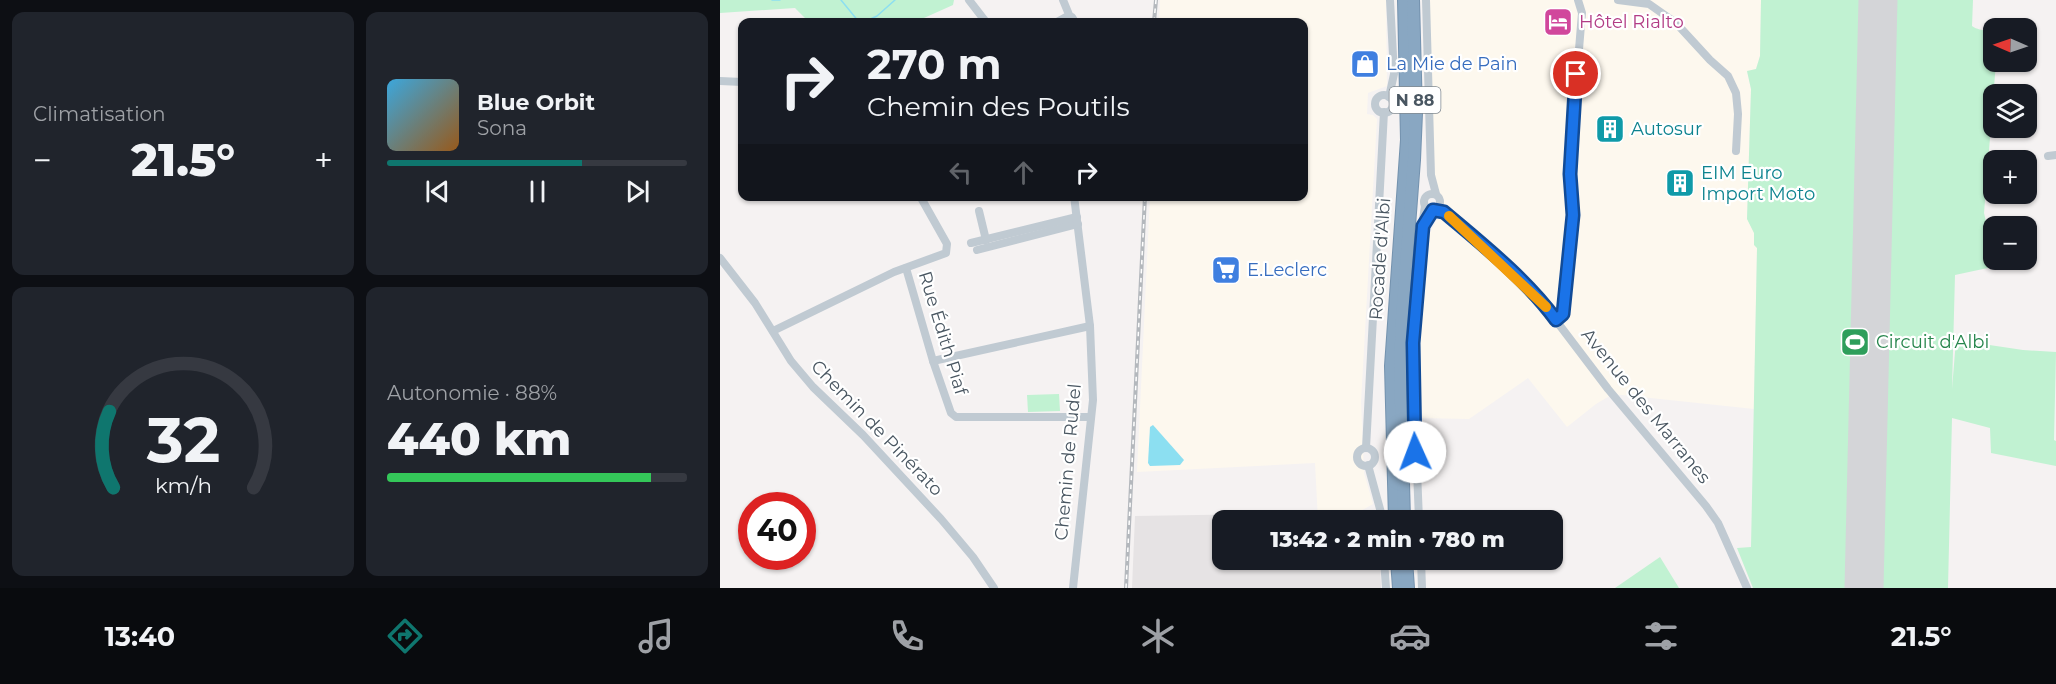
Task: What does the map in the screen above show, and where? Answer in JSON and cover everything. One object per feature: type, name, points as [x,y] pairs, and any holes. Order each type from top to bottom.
[{"type":"highway","name":"Rocade d'Albi","points":[[1395,510],[1391,366],[1407,140],[1409,1]]},
{"type":"highway","name":"Rocade d'Albi","points":[[1404,510],[1400,366],[1416,112],[1409,1]]},
{"type":"highway","points":[[1397,570],[1398,588]]},
{"type":"highway","points":[[1407,570],[1408,588]]},
{"type":"street","points":[[969,0],[983,18]]},
{"type":"street","points":[[1063,0],[1071,18]]},
{"type":"street","points":[[1389,97],[1381,95],[1376,101],[1377,108],[1384,112],[1389,111],[1392,106],[1389,97],[1394,74],[1390,0]]},
{"type":"street","points":[[1419,510],[1413,371],[1423,226],[1440,198],[1436,194],[1431,175],[1426,0]]},
{"type":"street","points":[[1556,320],[1563,314],[1565,303],[1573,215],[1571,155],[1582,14],[1578,0]]},
{"type":"street","points":[[1618,0],[1649,4],[1676,23],[1728,76],[1736,93],[1738,114],[1736,151]]},
{"type":"street","points":[[720,81],[738,82]]},
{"type":"street","points":[[1366,448],[1384,112]]},
{"type":"street","points":[[1431,175],[1424,201],[1436,208]]},
{"type":"street","points":[[1425,196],[1430,193],[1436,194]]},
{"type":"street","points":[[906,268],[946,253],[947,244],[923,201]]},
{"type":"street","name":"Chemin de Rudel","points":[[1073,588],[1093,400],[1090,326],[1075,201]]},
{"type":"street","name":"Avenue des Marranes","points":[[1436,208],[1524,284],[1545,306],[1608,389],[1706,506],[1718,523],[1747,588]]},
{"type":"street","points":[[979,211],[986,240]]},
{"type":"street","points":[[1078,221],[974,246],[986,240],[1078,221]]},
{"type":"street","name":"Chemin de Pinérato","points":[[720,258],[755,303],[791,361],[813,387],[863,435],[934,512],[973,557],[994,588]]},
{"type":"street","name":"Rue Édith Piaf","points":[[773,331],[906,268],[951,413],[956,417],[1091,417]]},
{"type":"street","points":[[933,361],[1090,326]]},
{"type":"street","points":[[1366,448],[1374,455],[1373,461],[1368,465],[1361,464],[1357,457],[1359,450],[1366,448]]},
{"type":"street","points":[[1368,465],[1380,510]]},
{"type":"street","points":[[1385,570],[1386,588]]},
{"type":"street","points":[[1421,570],[1422,588]]},
{"type":"shaded area","points":[[1160,0],[1386,0],[1387,86],[1368,93],[1367,114],[1377,119],[1361,402],[1364,473],[1373,504],[1362,510],[1317,510],[1315,463],[1137,472],[1150,201],[1308,201],[1308,18],[1159,18]]},
{"type":"shaded area","points":[[1429,0],[1761,0],[1760,56],[1756,69],[1747,72],[1751,89],[1747,218],[1754,233],[1754,244],[1757,248],[1754,409],[1613,394],[1567,427],[1528,378],[1469,419],[1419,418],[1416,353],[1423,247],[1440,213],[1435,186]]},
{"type":"shaded area","points":[[1212,515],[1212,570],[1380,570],[1381,588],[1132,588],[1135,516]]},
{"type":"green space","points":[[720,0],[954,0],[953,5],[924,18],[805,18],[795,8],[720,13]]},
{"type":"green space","name":"Circuit d'Albi","points":[[1761,0],[1973,0],[1972,26],[1983,31],[1983,72],[1995,72],[1994,84],[1983,84],[1983,138],[1990,138],[1989,150],[1983,150],[1983,269],[1955,275],[1952,389],[1956,340],[2023,350],[2056,352],[2054,440],[2056,441],[2056,466],[1991,453],[1990,428],[1952,418],[1948,588],[1753,588],[1737,548],[1751,547],[1757,248],[1754,245],[1754,233],[1747,219],[1751,89],[1747,71],[1756,69],[1760,56]]},
{"type":"green space","points":[[1059,394],[1060,411],[1028,412],[1027,395]]},
{"type":"green space","points":[[1660,557],[1679,588],[1615,588]]},
{"type":"water","points":[[1153,425],[1184,460],[1180,465],[1150,466],[1148,463],[1150,427]]},
{"type":"waterway","points":[[772,0],[780,0]]},
{"type":"waterway","points":[[841,0],[856,18]]},
{"type":"waterway","points":[[873,18],[895,0]]},
{"type":"runway","points":[[1864,588],[1878,0]]},
{"type":"railway","points":[[1154,18],[1156,0]]},
{"type":"railway","points":[[1126,588],[1145,201]]},
{"type":"slow traffic","points":[[1449,216],[1546,307]]},
{"type":"place","name":"Hôtel Rialto","points":[[1558,22]]},
{"type":"place","name":"La Mie de Pain","points":[[1365,64]]},
{"type":"place","name":"Autosur","points":[[1610,129]]},
{"type":"place","name":"EIM Euro Import Moto","points":[[1680,183]]},
{"type":"place","name":"E.Leclerc","points":[[1226,270]]},
{"type":"place","name":"Circuit d'Albi","points":[[1855,342]]},
{"type":"route","points":[[1415,452],[1413,343],[1423,226],[1433,210],[1444,212],[1524,284],[1556,320],[1563,314],[1573,215],[1570,174],[1576,74]]}]
